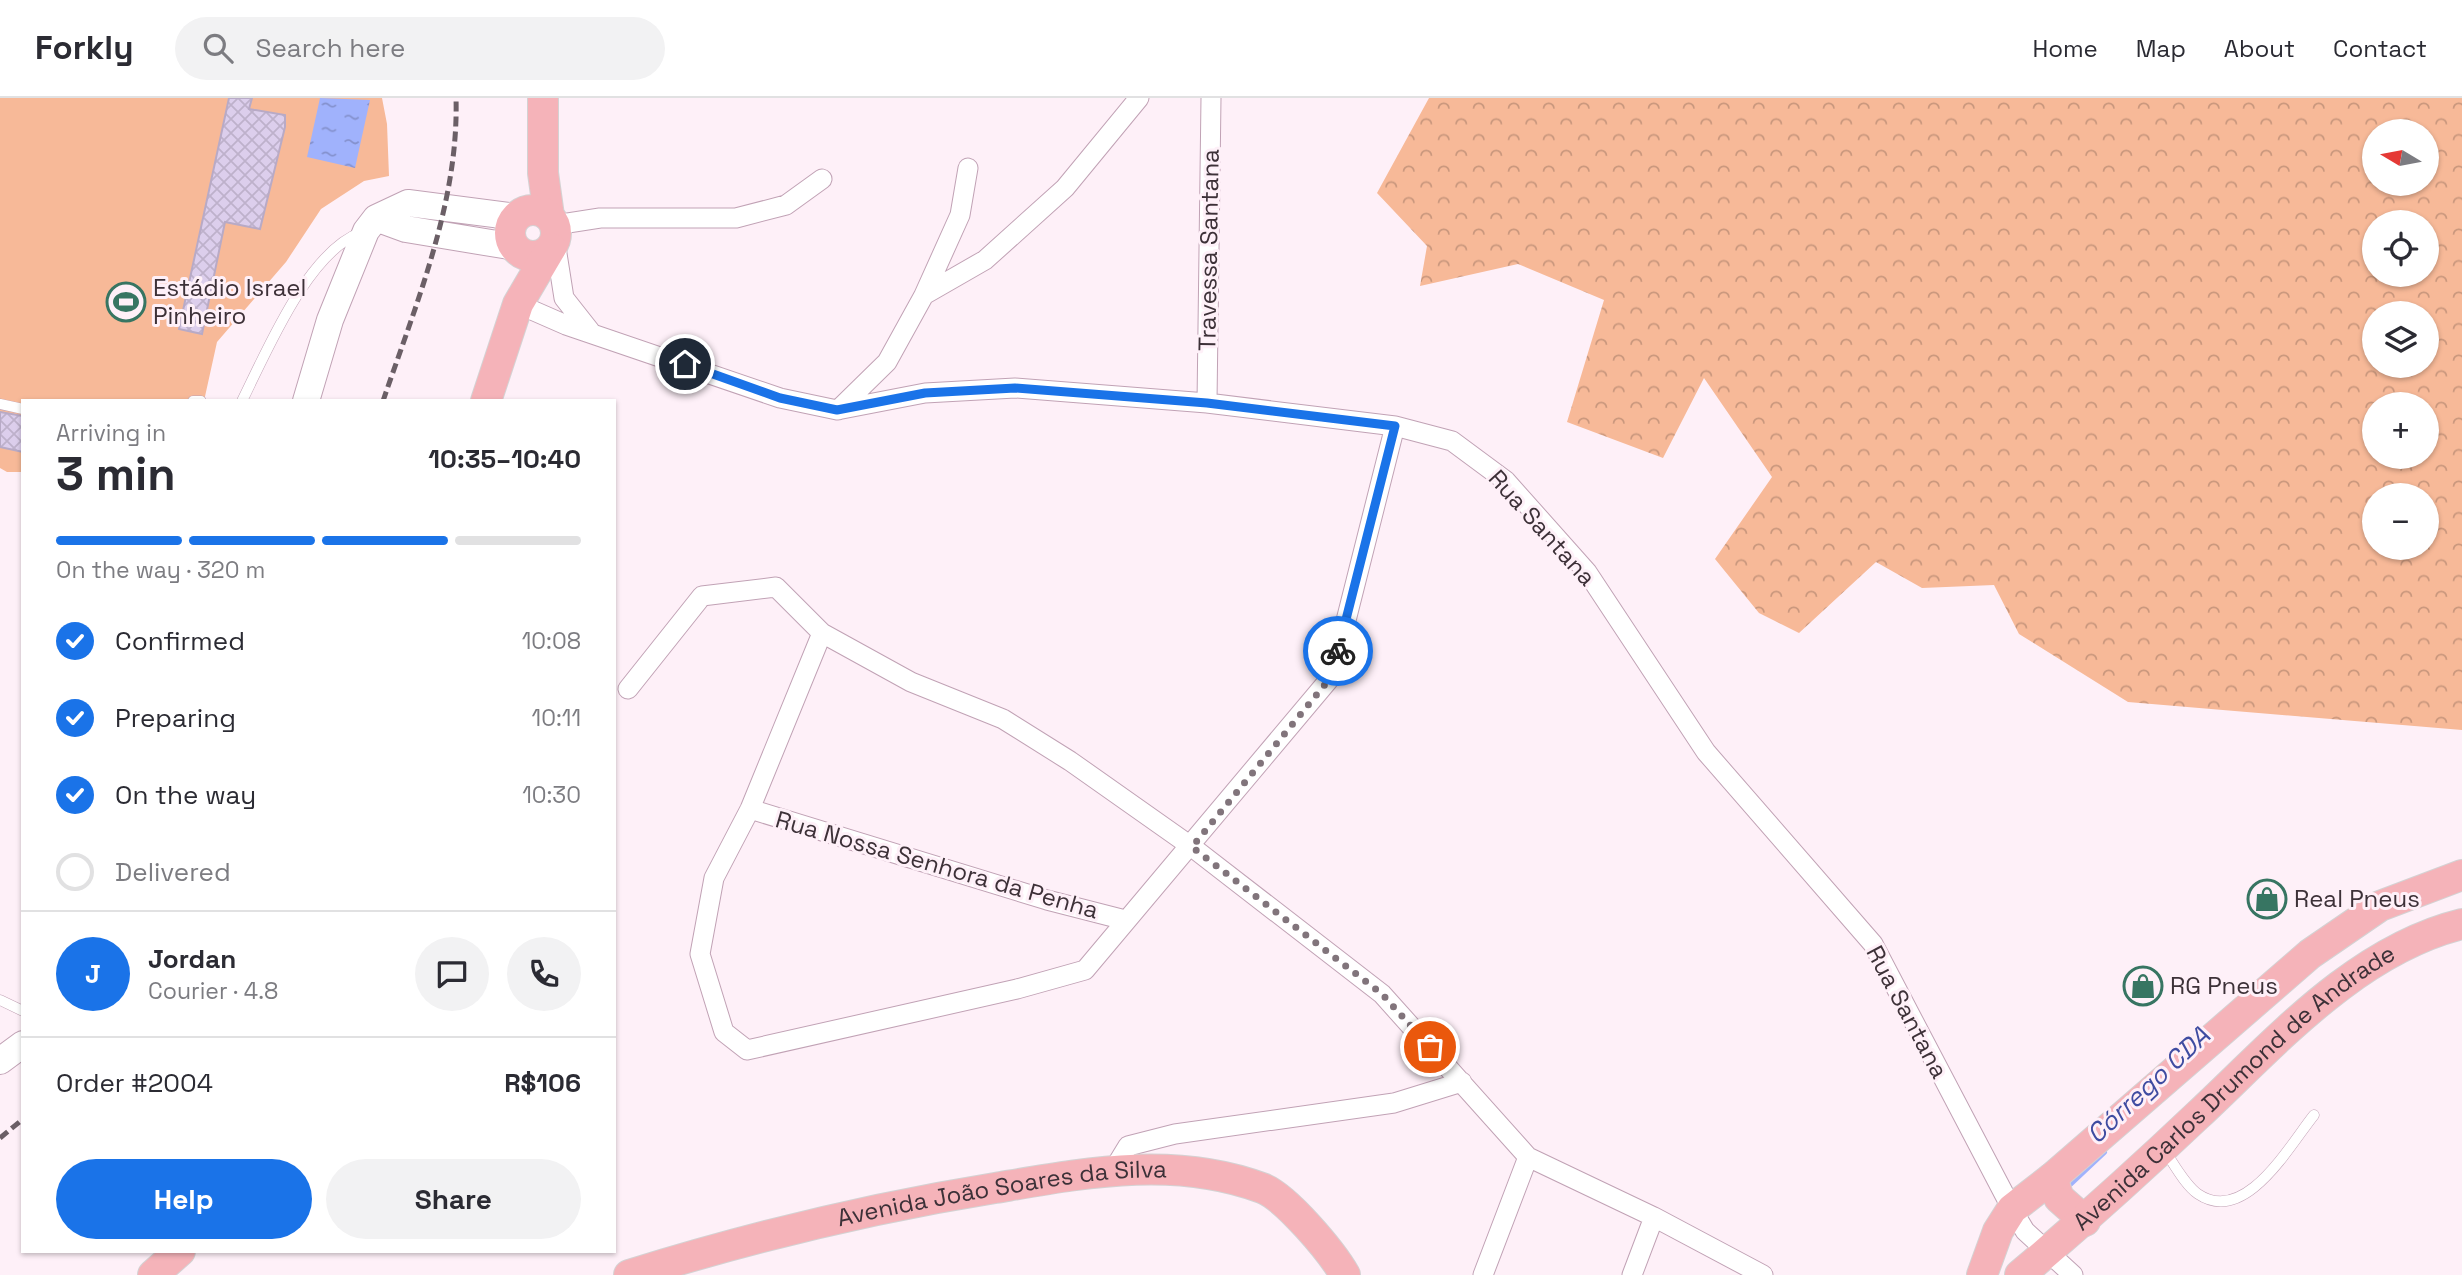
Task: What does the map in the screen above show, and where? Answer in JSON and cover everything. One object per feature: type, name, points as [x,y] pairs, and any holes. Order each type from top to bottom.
[{"type":"main road","points":[[487,399],[518,304],[537,232],[543,173],[543,98]]},
{"type":"main road","points":[[307,399],[330,320],[371,225],[408,204],[537,232]]},
{"type":"main road","name":"Avenida Carlos Drumond de Andrade","points":[[1982,1275],[1998,1231],[2011,1209],[2052,1178],[2310,954],[2380,906],[2462,875]]},
{"type":"main road","name":"Avenida Carlos Drumond de Andrade","points":[[2020,1275],[2085,1221],[2306,1014],[2366,969],[2427,933],[2462,924]]},
{"type":"main road","points":[[0,1061],[21,1045]]},
{"type":"main road","name":"Avenida João Soares da Silva","points":[[629,1275],[709,1250],[918,1200],[1114,1169],[1197,1172],[1264,1189],[1312,1229],[1345,1275]]},
{"type":"main road","points":[[2052,1178],[2059,1198],[2085,1221]]},
{"type":"main road","points":[[153,1275],[178,1253]]},
{"type":"main road","points":[[187,1275],[192,1253]]},
{"type":"street","points":[[923,295],[985,260],[1065,188],[1139,98]]},
{"type":"street","name":"Travessa Santana","points":[[1207,403],[1211,98]]},
{"type":"street","points":[[837,410],[887,362],[923,295],[960,215],[968,168]]},
{"type":"street","points":[[590,331],[564,298],[537,232],[600,218],[736,218],[786,205],[822,179]]},
{"type":"street","name":"Rua Santana","points":[[518,304],[543,312],[566,325],[780,398],[837,410],[925,393],[1015,388],[1207,403],[1395,426],[1452,441],[1506,481],[1587,572],[1706,752],[1872,944],[2011,1209],[2025,1231],[2073,1275]]},
{"type":"street","name":"Rua Nossa Senhora da Penha","points":[[822,633],[750,809],[714,877],[700,954],[724,1032],[747,1050],[1017,989],[1085,970],[1125,920],[1192,847],[1332,676],[1395,426]]},
{"type":"street","points":[[628,690],[702,596],[776,587],[822,633],[911,682],[1003,719],[1070,761],[1192,847],[1382,994],[1528,1157],[1654,1217],[1763,1275]]},
{"type":"street","name":"Rua Nossa Senhora da Penha","points":[[750,809],[1047,901],[1125,920]]},
{"type":"street","points":[[1114,1169],[1128,1146],[1175,1134],[1394,1103],[1462,1082]]},
{"type":"street","points":[[1483,1275],[1528,1157]]},
{"type":"street","points":[[1632,1275],[1654,1217]]},
{"type":"lane","points":[[243,399],[278,330],[314,272],[346,238],[371,225]]},
{"type":"lane","points":[[0,404],[21,409]]},
{"type":"lane","points":[[0,1000],[21,1010]]},
{"type":"lane","points":[[2163,1148],[2196,1194],[2229,1202],[2252,1193],[2314,1115]]},
{"type":"green space","name":"Estádio Israel Pinheiro","points":[[0,98],[382,98],[387,124],[389,176],[364,181],[321,209],[286,262],[217,342],[204,399],[21,399],[21,472],[7,472],[0,468]]},
{"type":"green space","points":[[1429,98],[2462,98],[2462,730],[2128,702],[2019,634],[1994,585],[1922,588],[1876,562],[1799,633],[1759,613],[1715,559],[1772,477],[1704,378],[1663,458],[1567,422],[1604,300],[1518,264],[1420,286],[1427,246],[1377,193]]},
{"type":"water","points":[[320,98],[370,100],[355,168],[307,157]]},
{"type":"building","points":[[229,98],[252,98],[249,109],[285,115],[285,127],[260,229],[225,222],[202,334],[179,329]]},
{"type":"building","points":[[0,412],[21,416],[21,452],[0,447]]},
{"type":"waterway","name":"Córrego CDA","points":[[2070,1184],[2104,1152]]},
{"type":"railway","points":[[384,399],[421,290],[443,214],[455,137],[456,98]]},
{"type":"railway","points":[[0,1138],[21,1121]]},
{"type":"way so far","points":[[1338,651],[1332,676],[1192,847],[1382,994],[1430,1047]]},
{"type":"place","name":"Estádio Israel Pinheiro","points":[[126,302]]},
{"type":"place","name":"Real Pneus","points":[[2267,899]]},
{"type":"place","name":"RG Pneus","points":[[2143,986]]},
{"type":"route","points":[[685,364],[780,398],[837,410],[925,393],[1015,388],[1207,403],[1395,426],[1338,651]]}]
